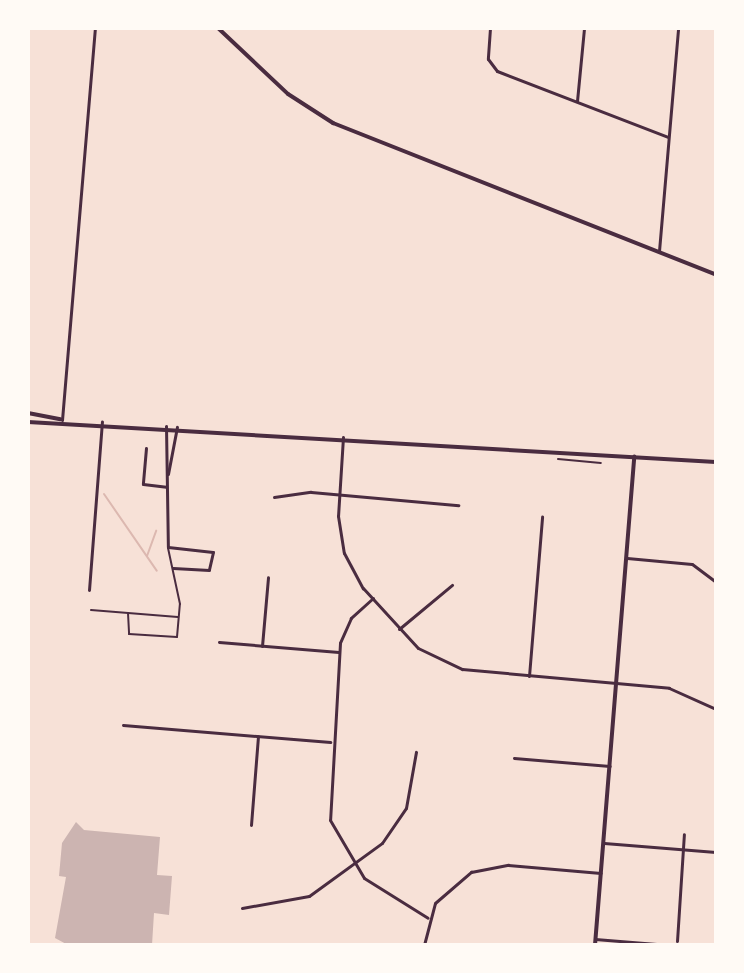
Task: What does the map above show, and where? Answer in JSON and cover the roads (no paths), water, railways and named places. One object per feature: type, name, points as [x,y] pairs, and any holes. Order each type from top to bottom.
[{"type":"main road","points":[[218,28],[288,93],[333,123],[716,275]]},
{"type":"main road","points":[[28,413],[62,420]]},
{"type":"main road","points":[[28,422],[102,422],[716,462]]},
{"type":"main road","points":[[595,942],[634,457]]},
{"type":"street","points":[[62,420],[95,28]]},
{"type":"street","points":[[490,28],[490,65],[668,137]]},
{"type":"street","points":[[577,101],[584,28]]},
{"type":"street","points":[[658,252],[678,28]]},
{"type":"street","points":[[89,590],[102,422]]},
{"type":"street","points":[[166,426],[167,478]]},
{"type":"street","points":[[173,568],[209,570],[213,552],[168,547],[166,487],[177,427]]},
{"type":"street","points":[[343,437],[339,495],[344,553],[373,598],[399,629],[447,665],[681,691],[716,709]]},
{"type":"street","points":[[146,448],[143,484],[166,487]]},
{"type":"street","points":[[274,497],[339,495],[458,505]]},
{"type":"street","points":[[529,676],[542,517]]},
{"type":"street","points":[[627,558],[692,564],[716,582]]},
{"type":"street","points":[[262,646],[268,577]]},
{"type":"street","points":[[399,629],[452,585]]},
{"type":"street","points":[[373,598],[348,622],[339,652],[330,820],[355,868],[380,892],[428,918]]},
{"type":"street","points":[[219,642],[339,652]]},
{"type":"street","points":[[123,725],[332,742]]},
{"type":"street","points":[[251,825],[258,736]]},
{"type":"street","points":[[242,908],[309,896],[355,868],[399,823],[416,752]]},
{"type":"street","points":[[514,758],[610,766]]},
{"type":"street","points":[[681,945],[677,941],[684,834]]},
{"type":"street","points":[[603,843],[716,852]]},
{"type":"street","points":[[424,945],[428,918],[453,883],[487,867],[601,873]]},
{"type":"street","points":[[595,942],[671,945],[677,941]]},
{"type":"lane","points":[[128,613],[129,634],[177,637],[179,617],[168,547]]},
{"type":"lane","points":[[91,610],[179,617]]},
{"type":"waterway","points":[[104,494],[157,571]]},
{"type":"waterway","points":[[147,556],[156,531]]}]
